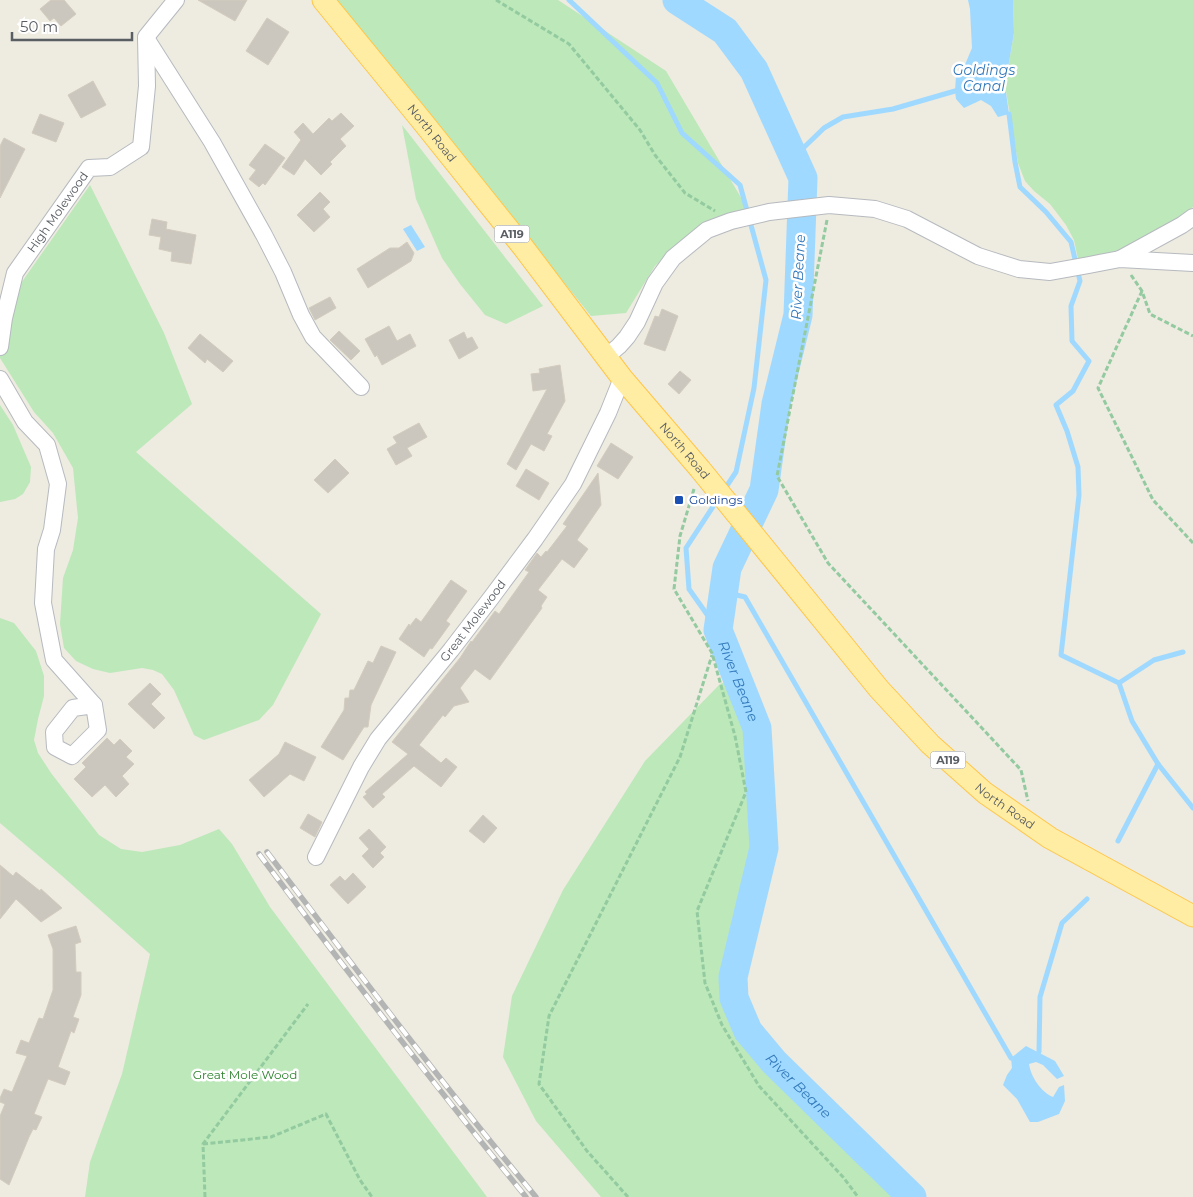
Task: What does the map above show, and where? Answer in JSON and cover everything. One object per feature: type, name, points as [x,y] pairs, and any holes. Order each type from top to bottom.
[{"type":"main road","name":"North Road","points":[[323,0],[511,232],[622,378],[700,469],[879,689],[930,744],[985,793],[1050,838],[1193,916]]},
{"type":"street","points":[[176,0],[146,37],[212,142],[252,212],[283,272],[301,315],[313,337],[361,387]]},
{"type":"street","name":"High Molewood","points":[[0,347],[4,318],[15,273],[89,168],[110,167],[142,146],[147,86],[146,37]]},
{"type":"street","points":[[606,357],[627,337],[637,322],[655,284],[673,258],[707,230],[735,220],[769,212],[826,205],[875,209],[907,219],[978,256],[1019,269],[1050,272],[1120,259],[1193,263]]},
{"type":"street","points":[[1120,259],[1193,217]]},
{"type":"street","name":"Great Molewood","points":[[316,857],[360,767],[378,739],[491,598],[573,484],[608,413],[622,378]]},
{"type":"street","points":[[0,379],[25,422],[47,444],[54,468],[58,484],[52,530],[46,549],[43,603],[54,660],[94,705]]},
{"type":"path","points":[[496,0],[569,44],[640,130],[656,155],[685,193],[735,220]]},
{"type":"path","points":[[826,205],[777,476],[828,563],[1021,770],[1030,808]]},
{"type":"path","points":[[1120,259],[1142,290],[1150,314],[1193,336]]},
{"type":"path","points":[[1142,290],[1098,388],[1153,500],[1193,543]]},
{"type":"path","points":[[700,469],[680,536],[674,590],[712,653],[735,736],[746,792],[698,910],[705,983],[722,1024],[759,1086],[843,1177],[858,1197]]},
{"type":"path","points":[[628,1197],[587,1151],[539,1084],[549,1016],[680,757],[712,653]]},
{"type":"path","points":[[205,1197],[203,1144],[308,1004]]},
{"type":"path","points":[[203,1144],[271,1137],[326,1114],[360,1180],[372,1197]]},
{"type":"green space","points":[[337,0],[558,0],[666,71],[749,211],[683,240],[655,266],[626,313],[591,316]]},
{"type":"green space","points":[[1013,0],[1193,0],[1193,207],[1163,229],[1128,249],[1078,259],[1074,240],[1066,225],[1050,204],[1025,181],[1018,163],[1005,85],[1014,33]]},
{"type":"green space","points":[[402,125],[543,306],[506,324],[485,315],[460,284],[442,258],[416,199]]},
{"type":"green space","points":[[90,185],[164,333],[192,404],[136,452],[321,614],[273,705],[259,720],[204,740],[194,735],[174,690],[162,674],[142,668],[110,673],[93,669],[76,661],[64,648],[60,624],[63,578],[73,550],[78,518],[73,468],[53,433],[34,412],[0,358],[0,313]]},
{"type":"green space","points":[[0,405],[13,425],[31,467],[30,482],[23,494],[15,499],[0,502]]},
{"type":"green space","name":"Great Mole Wood","points":[[0,618],[14,623],[36,651],[44,676],[44,696],[34,740],[38,753],[51,773],[99,835],[121,849],[142,852],[180,845],[219,829],[232,844],[270,907],[487,1197],[85,1197],[90,1162],[122,1074],[150,954],[0,823]]},
{"type":"green space","points":[[741,676],[764,803],[756,871],[729,957],[732,1020],[758,1065],[897,1197],[601,1197],[536,1121],[503,1057],[512,996],[563,890],[645,761],[720,684]]},
{"type":"water","name":"Goldings Canal","points":[[968,0],[1013,0],[1014,33],[1005,85],[1009,114],[998,117],[991,106],[981,100],[964,108],[956,99],[956,76],[964,67],[972,48]]},
{"type":"water","points":[[411,225],[425,247],[417,251],[403,229]]},
{"type":"water","points":[[1026,1046],[1055,1061],[1064,1076],[1057,1079],[1043,1065],[1036,1062],[1029,1064],[1037,1084],[1049,1095],[1053,1097],[1059,1087],[1064,1085],[1065,1101],[1059,1114],[1038,1122],[1030,1122],[1017,1099],[1003,1085],[1012,1068],[1011,1058]]},
{"type":"building","points":[[51,0],[64,0],[76,14],[61,26],[54,18],[50,21],[40,9]]},
{"type":"building","points":[[198,0],[247,0],[235,21]]},
{"type":"building","points":[[267,18],[289,32],[268,65],[246,51]]},
{"type":"building","points":[[93,81],[106,105],[81,118],[68,95]]},
{"type":"building","points":[[341,113],[354,126],[340,139],[346,146],[330,162],[332,164],[321,175],[305,159],[294,175],[282,167],[301,140],[294,132],[303,123],[313,134],[329,118],[332,121]]},
{"type":"building","points":[[40,114],[64,123],[56,142],[32,133]]},
{"type":"building","points":[[4,138],[25,149],[0,198],[0,146]]},
{"type":"building","points":[[265,144],[285,158],[265,185],[263,183],[259,187],[249,179],[256,170],[249,165]]},
{"type":"building","points":[[320,192],[330,202],[323,209],[330,217],[314,232],[297,215]]},
{"type":"building","points":[[152,219],[167,222],[166,229],[196,235],[191,264],[171,261],[172,252],[159,249],[161,237],[149,235]]},
{"type":"building","points":[[407,242],[414,253],[411,261],[368,288],[357,269],[390,248],[399,248]]},
{"type":"building","points":[[330,297],[336,308],[315,320],[309,308]]},
{"type":"building","points":[[662,309],[678,316],[665,351],[644,344],[655,316],[659,317]]},
{"type":"building","points":[[389,326],[397,341],[410,334],[416,346],[382,365],[365,339]]},
{"type":"building","points":[[339,331],[360,351],[351,360],[330,340]]},
{"type":"building","points":[[464,332],[467,339],[472,337],[478,348],[459,359],[449,340]]},
{"type":"building","points":[[200,334],[233,361],[223,372],[207,359],[205,363],[188,348]]},
{"type":"building","points":[[560,365],[565,401],[547,434],[552,436],[544,451],[531,444],[516,470],[507,464],[547,389],[533,391],[531,374],[540,373],[539,369]]},
{"type":"building","points":[[680,371],[691,380],[679,394],[668,384]]},
{"type":"building","points":[[419,423],[427,437],[407,448],[412,456],[396,465],[387,449],[397,443],[393,437]]},
{"type":"building","points":[[611,443],[633,457],[618,479],[597,466]]},
{"type":"building","points":[[335,459],[349,473],[328,493],[314,480]]},
{"type":"building","points":[[526,469],[549,483],[539,500],[516,486]]},
{"type":"building","points":[[598,473],[601,505],[577,540],[588,549],[574,568],[562,559],[538,590],[547,597],[541,606],[542,608],[490,680],[475,669],[460,688],[469,702],[454,706],[445,717],[443,715],[419,745],[441,763],[446,758],[457,767],[441,787],[414,766],[382,794],[385,797],[373,808],[363,797],[367,794],[365,792],[408,754],[392,742],[460,658],[495,611],[499,614],[529,572],[525,570],[537,553],[541,557],[547,552],[567,526],[563,524]]},
{"type":"building","points":[[451,580],[467,591],[446,621],[450,624],[424,657],[399,639],[409,624],[410,626],[416,618],[421,622]]},
{"type":"building","points":[[381,646],[396,652],[371,705],[368,727],[364,727],[343,760],[321,747],[344,710],[345,698],[349,698],[350,690],[354,690],[368,661],[373,663]]},
{"type":"building","points":[[150,683],[161,694],[151,704],[165,718],[154,729],[128,704]]},
{"type":"building","points":[[107,738],[114,745],[120,739],[132,751],[126,757],[134,764],[122,776],[129,784],[116,797],[105,785],[92,797],[74,779],[86,767],[82,763]]},
{"type":"building","points":[[285,742],[316,757],[304,781],[290,774],[264,797],[249,780],[279,754]]},
{"type":"building","points":[[308,814],[322,822],[315,837],[300,828]]},
{"type":"building","points":[[483,815],[497,828],[484,843],[469,831]]},
{"type":"building","points":[[369,829],[386,847],[380,853],[384,857],[373,868],[362,856],[369,849],[359,838]]},
{"type":"building","points":[[0,865],[13,876],[16,872],[40,891],[41,889],[62,908],[41,922],[16,899],[0,919]]},
{"type":"building","points":[[353,873],[366,887],[348,904],[330,885],[340,876],[345,881]]},
{"type":"building","points":[[76,926],[81,942],[75,944],[76,972],[81,972],[81,995],[73,1017],[79,1019],[74,1033],[71,1031],[58,1067],[70,1072],[65,1085],[48,1079],[34,1114],[42,1117],[36,1130],[33,1129],[29,1137],[9,1185],[0,1179],[0,1116],[5,1104],[0,1102],[0,1098],[4,1089],[12,1092],[27,1056],[16,1053],[21,1040],[29,1043],[39,1018],[43,1019],[53,990],[53,949],[48,935]]},
{"type":"waterway","points":[[569,0],[657,83],[682,133],[740,185],[766,280],[754,388],[736,472],[724,490]]},
{"type":"waterway","name":"River Beane","points":[[677,0],[725,31],[754,70],[803,178],[798,315],[776,404],[764,490],[727,568],[718,630],[757,728],[764,848],[733,977],[734,998],[748,1031],[774,1062],[912,1197]]},
{"type":"waterway","points":[[794,157],[824,128],[843,117],[893,109],[955,91]]},
{"type":"waterway","points":[[1009,114],[1020,187],[1046,212],[1071,242],[1080,281],[1071,306],[1072,341],[1089,361],[1073,391],[1056,405],[1067,431],[1078,467],[1079,495],[1061,655],[1119,683],[1132,721],[1158,764],[1193,808]]},
{"type":"waterway","points":[[718,499],[686,548],[689,589],[718,630]]},
{"type":"waterway","points":[[724,592],[745,597],[1011,1058]]},
{"type":"waterway","points":[[1119,683],[1154,660],[1183,652]]},
{"type":"waterway","points":[[1118,841],[1158,764]]},
{"type":"waterway","points":[[1039,1052],[1040,997],[1062,923],[1087,899]]},
{"type":"railway","points":[[267,852],[433,1069],[536,1197]]},
{"type":"railway","points":[[259,854],[324,941],[526,1197]]},
{"type":"place","name":"Goldings","points":[[679,500]]}]
